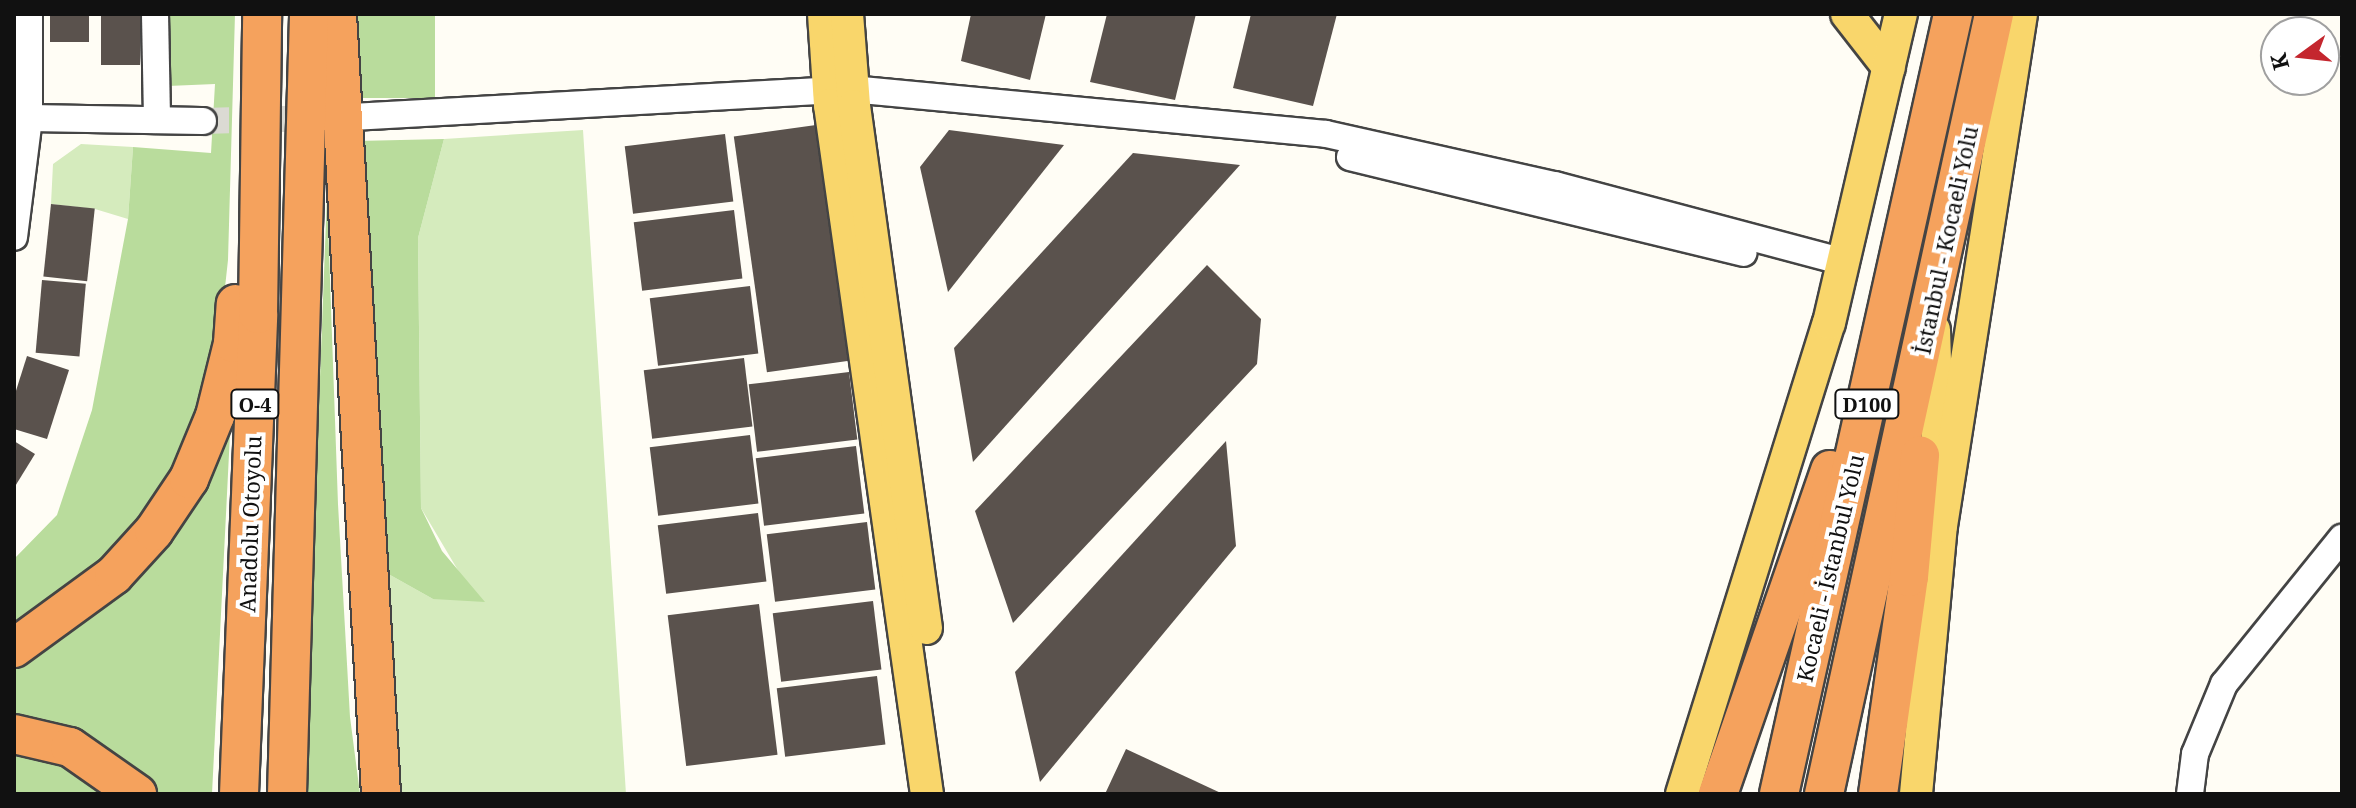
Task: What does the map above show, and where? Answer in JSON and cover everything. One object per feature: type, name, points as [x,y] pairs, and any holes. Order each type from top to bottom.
[{"type":"highway","points":[[14,648],[114,575],[154,531],[189,479],[215,416],[233,343],[261,14]]},
{"type":"highway","name":"Anadolu Otoyolu","points":[[239,794],[258,314],[261,14]]},
{"type":"highway","name":"Anadolu Otoyolu","points":[[287,794],[309,14]]},
{"type":"highway","points":[[337,14],[381,794]]},
{"type":"highway","name":"Kocaeli - İstanbul Yolu","points":[[1779,794],[1907,235],[1953,14]]},
{"type":"highway","name":"İstanbul - Kocaeli Yolu","points":[[1824,794],[1951,221],[2012,15]]},
{"type":"highway","points":[[1718,794],[1907,235]]},
{"type":"highway","points":[[1878,794],[1909,577],[1933,301]]},
{"type":"highway","points":[[14,734],[70,747],[122,779],[137,794]]},
{"type":"main road","points":[[824,14],[841,98],[949,794]]},
{"type":"main road","points":[[847,14],[841,98],[927,794]]},
{"type":"main road","points":[[1847,14],[1889,68]]},
{"type":"main road","points":[[1682,794],[1842,269],[1901,14]]},
{"type":"main road","points":[[1916,794],[1941,526],[2012,15]]},
{"type":"main road","points":[[1696,794],[1855,305],[1857,281],[1842,269]]},
{"type":"main road","points":[[1933,301],[1941,526]]},
{"type":"street","points":[[16,222],[29,118],[29,14]]},
{"type":"street","points":[[155,14],[157,120]]},
{"type":"street","points":[[841,98],[390,130],[352,117],[841,98],[1326,134],[1555,185],[1842,269]]},
{"type":"street","points":[[29,118],[203,121]]},
{"type":"street","points":[[2190,794],[2195,754],[2224,684],[2342,538]]},
{"type":"green space","points":[[166,14],[235,14],[228,260],[219,342],[195,437],[120,554],[14,636],[14,559],[57,515],[92,410],[128,219],[133,147],[211,153],[215,84],[168,86]]},
{"type":"green space","points":[[348,14],[435,14],[435,98],[348,98]]},
{"type":"green space","points":[[583,130],[626,794],[398,794],[383,571],[433,599],[459,572],[421,508],[418,238],[444,139]]},
{"type":"green space","points":[[444,139],[418,238],[421,508],[442,551],[485,602],[433,599],[383,571],[357,141]]},
{"type":"green space","points":[[81,144],[133,147],[128,219],[95,209],[51,204],[53,164]]},
{"type":"green space","points":[[327,195],[338,504],[350,717],[360,794],[304,794]]},
{"type":"green space","points":[[231,414],[212,794],[152,794],[66,728],[14,715],[14,661],[52,636]]},
{"type":"green space","points":[[14,750],[86,775],[108,794],[14,794]]},
{"type":"building","points":[[50,14],[89,14],[89,42],[50,42]]},
{"type":"building","points":[[101,14],[140,14],[140,65],[101,65]]},
{"type":"building","points":[[971,14],[1046,14],[1030,80],[961,61]]},
{"type":"building","points":[[1107,14],[1196,14],[1175,100],[1090,82]]},
{"type":"building","points":[[1251,14],[1337,14],[1313,106],[1233,88]]},
{"type":"building","points":[[816,125],[849,361],[767,372],[734,137]]},
{"type":"building","points":[[949,130],[1064,145],[948,292],[920,167]]},
{"type":"building","points":[[725,134],[733,201],[633,214],[625,146]]},
{"type":"building","points":[[1133,153],[1240,165],[973,462],[954,348]]},
{"type":"building","points":[[51,204],[95,209],[87,281],[43,277]]},
{"type":"building","points":[[734,210],[742,278],[642,291],[634,222]]},
{"type":"building","points":[[1207,265],[1261,319],[1257,364],[1013,623],[975,511]]},
{"type":"building","points":[[42,280],[86,284],[79,357],[36,353]]},
{"type":"building","points":[[750,286],[758,353],[658,366],[650,298]]},
{"type":"building","points":[[27,356],[69,370],[47,439],[14,429],[14,397]]},
{"type":"building","points":[[744,358],[752,426],[652,439],[644,370]]},
{"type":"building","points":[[849,372],[857,439],[757,452],[749,384]]},
{"type":"building","points":[[750,435],[758,503],[658,516],[650,447]]},
{"type":"building","points":[[14,441],[35,454],[14,488]]},
{"type":"building","points":[[1226,441],[1236,546],[1040,782],[1015,672]]},
{"type":"building","points":[[856,446],[864,513],[764,526],[756,458]]},
{"type":"building","points":[[758,513],[766,581],[666,594],[658,525]]},
{"type":"building","points":[[867,522],[875,589],[775,602],[767,534]]},
{"type":"building","points":[[873,601],[881,669],[781,682],[773,613]]},
{"type":"building","points":[[759,604],[778,755],[686,766],[668,615]]},
{"type":"building","points":[[877,676],[885,744],[785,757],[777,688]]},
{"type":"building","points":[[1126,749],[1223,794],[1105,794]]},
{"type":"tunnel","points":[[203,121],[320,118]]}]
